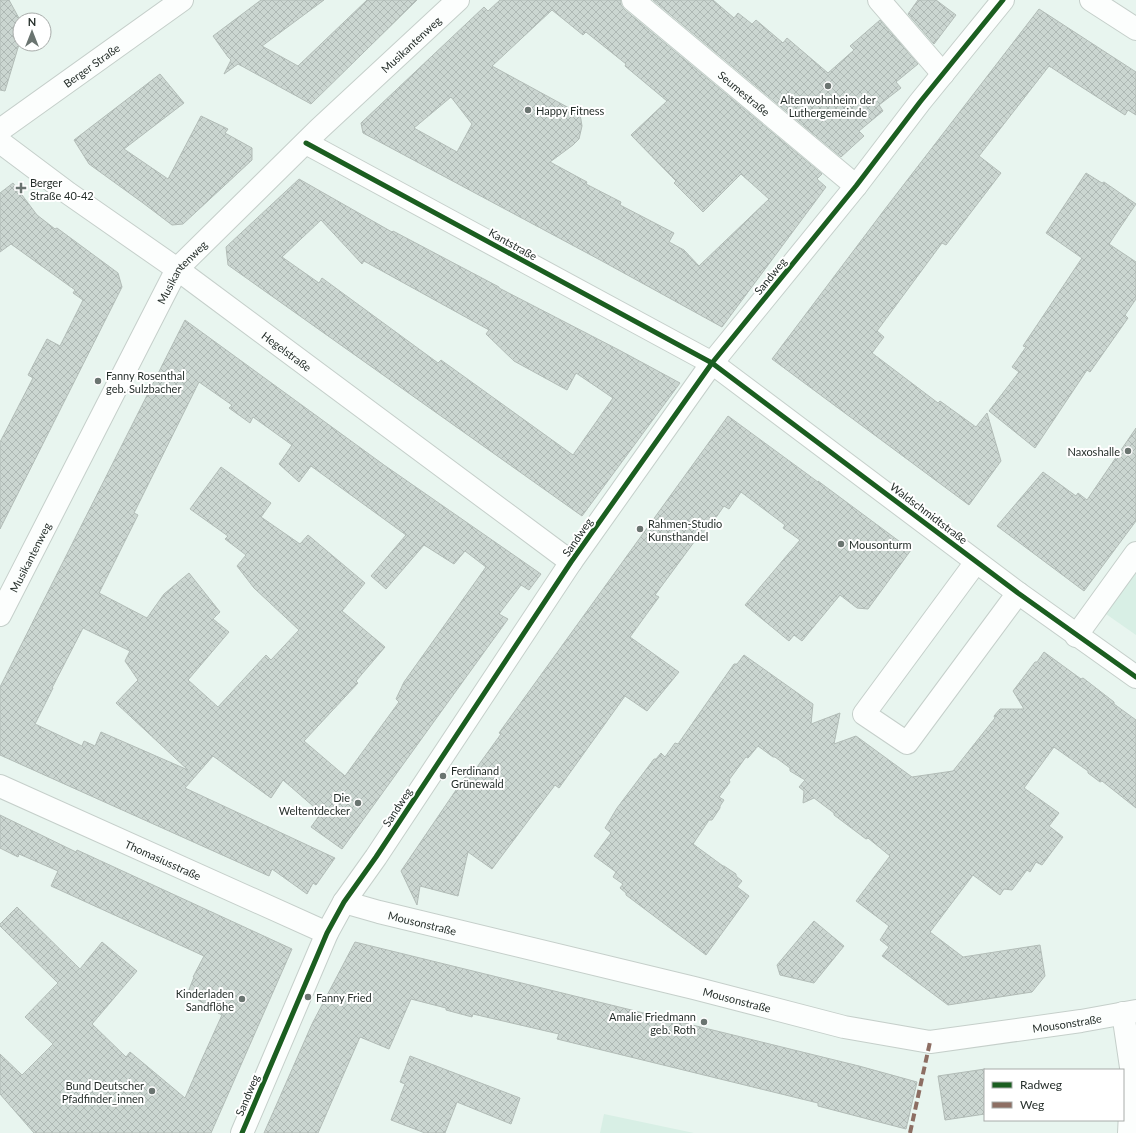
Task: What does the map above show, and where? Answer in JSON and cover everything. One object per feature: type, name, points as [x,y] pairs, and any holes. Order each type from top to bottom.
[{"type":"street","name":"Berger Straße","points":[[0,130],[182,0]]},
{"type":"street","name":"Musikantenweg","points":[[0,615],[177,269],[319,129],[458,0]]},
{"type":"street","name":"Seumestraße","points":[[633,0],[856,186]]},
{"type":"street","points":[[879,0],[943,74]]},
{"type":"street","name":"Sandweg","points":[[242,1133],[327,933],[344,902],[385,844],[571,562],[712,363],[856,186],[920,102],[1003,0]]},
{"type":"street","points":[[1091,0],[1136,29]]},
{"type":"street","name":"Hegelstraße","points":[[0,142],[68,193],[177,269],[571,562]]},
{"type":"street","name":"Kantstraße","points":[[306,143],[712,363]]},
{"type":"street","name":"Waldschmidtstraße","points":[[712,363],[976,562],[1076,636],[1136,677]]},
{"type":"street","points":[[1076,636],[1136,553]]},
{"type":"street","points":[[976,562],[864,714],[907,743],[1018,593]]},
{"type":"street","name":"Thomasiusstraße","points":[[0,786],[327,933]]},
{"type":"street","name":"Mousonstraße","points":[[344,902],[379,912],[686,986],[844,1027],[930,1042],[1081,1022],[1130,1012]]},
{"type":"street","points":[[1128,1133],[1132,1074],[1130,1012]]},
{"type":"shaded area","points":[[1136,572],[1136,635],[1106,614]]},
{"type":"shaded area","points":[[604,1114],[694,1133],[600,1133]]},
{"type":"building","points":[[0,0],[9,0],[16,12],[12,12],[12,52],[17,52],[5,91],[0,90]]},
{"type":"building","points":[[261,0],[324,0],[262,46],[298,66],[367,0],[417,0],[311,104],[238,64],[224,74],[231,60],[213,36]]},
{"type":"building","points":[[500,0],[621,0],[621,5],[625,10],[822,174],[817,179],[826,187],[722,327],[363,133],[361,123],[484,7],[488,11]],"holes":[[[552,10],[583,35],[586,32],[626,64],[625,66],[667,101],[631,135],[676,181],[674,183],[703,212],[741,174],[769,199],[699,266],[684,250],[669,242],[674,233],[620,205],[621,202],[586,184],[587,182],[550,162],[579,139],[582,126],[580,114],[492,66]],[[451,97],[472,124],[457,152],[414,128]]]},
{"type":"building","name":"Altenwohnheim der Luthergemeinde","points":[[653,0],[713,0],[734,18],[738,13],[752,24],[756,20],[783,43],[787,38],[828,73],[854,50],[850,46],[880,20],[918,64],[896,82],[901,88],[879,105],[883,111],[859,131],[864,136],[841,157]]},
{"type":"building","points":[[918,0],[936,0],[956,15],[934,44],[908,14]]},
{"type":"building","points":[[1039,9],[1136,72],[1136,115],[1128,110],[1125,115],[1049,66],[979,156],[1001,173],[946,245],[942,243],[877,331],[884,337],[872,353],[938,403],[940,401],[976,427],[987,413],[1001,461],[969,505],[772,359]]},
{"type":"building","points":[[160,74],[184,103],[124,149],[168,179],[201,116],[228,129],[225,133],[252,148],[252,160],[183,224],[172,225],[89,164],[74,140]]},
{"type":"building","points":[[1086,173],[1102,183],[1104,182],[1136,204],[1109,244],[1136,262],[1136,299],[1125,315],[1128,318],[1090,372],[1087,370],[1035,448],[989,411],[1019,372],[1012,367],[1026,347],[1023,346],[1082,258],[1046,233]]},
{"type":"building","points":[[299,179],[392,232],[393,231],[680,383],[582,516],[228,265],[226,247]],"holes":[[[321,220],[362,264],[364,261],[489,330],[486,334],[514,361],[567,390],[576,373],[613,398],[573,455],[441,360],[438,363],[322,278],[319,283],[282,257]]]},
{"type":"building","points":[[13,183],[37,215],[118,273],[122,287],[0,529],[0,442],[33,378],[28,375],[47,339],[60,346],[83,300],[73,293],[75,290],[11,244],[0,252],[0,193]]},
{"type":"building","points":[[185,320],[384,465],[541,574],[529,590],[521,585],[499,614],[508,619],[342,849],[311,827],[321,813],[283,780],[271,798],[213,756],[185,788],[335,858],[316,885],[313,883],[307,894],[272,869],[269,876],[0,755],[0,687]],"holes":[[[199,382],[232,405],[229,408],[250,423],[253,417],[292,445],[279,464],[299,482],[311,466],[406,535],[371,576],[386,589],[424,545],[454,564],[465,551],[486,567],[404,682],[396,699],[399,702],[345,776],[304,741],[358,683],[356,681],[385,647],[342,611],[365,583],[308,535],[300,544],[261,517],[271,503],[221,467],[190,509],[228,536],[225,539],[246,555],[237,566],[254,588],[299,630],[271,660],[266,655],[218,707],[188,680],[229,632],[213,619],[220,612],[189,573],[164,594],[147,618],[99,593],[138,515],[134,513]],[[83,628],[130,651],[125,661],[138,680],[116,703],[188,770],[101,732],[95,746],[84,741],[82,746],[35,724]]]},
{"type":"building","points":[[728,416],[911,550],[868,609],[857,608],[840,595],[802,641],[794,635],[789,641],[745,605],[800,540],[783,528],[785,525],[741,492],[729,509],[724,506],[703,536],[700,534],[655,595],[659,597],[630,637],[679,672],[647,711],[625,696],[559,788],[555,785],[492,869],[468,852],[458,896],[420,886],[417,905],[401,871],[469,771],[472,774],[501,734],[499,733]]},
{"type":"building","points":[[1136,428],[1136,521],[1084,591],[997,526],[1043,472],[1076,496],[1078,493],[1087,500]]},
{"type":"building","points":[[1044,652],[1081,679],[1083,678],[1136,720],[1136,808],[1102,781],[1100,782],[1088,773],[1088,771],[1054,747],[1024,788],[1059,813],[1049,826],[1063,837],[1042,865],[1036,862],[1030,872],[1027,870],[1012,890],[1004,889],[1000,895],[973,875],[930,932],[963,957],[1040,945],[1045,976],[1032,992],[948,1005],[882,956],[889,947],[880,940],[889,926],[856,901],[890,856],[868,838],[866,839],[834,815],[834,813],[814,798],[803,803],[804,791],[799,787],[805,780],[790,771],[790,768],[758,746],[748,758],[746,757],[729,780],[730,782],[719,797],[724,800],[720,808],[712,820],[709,820],[693,844],[736,874],[736,876],[742,881],[737,887],[749,896],[706,955],[626,895],[626,893],[620,888],[623,884],[613,877],[616,872],[594,856],[611,833],[605,828],[617,808],[654,759],[656,759],[661,753],[665,757],[675,743],[678,744],[734,664],[737,664],[744,655],[813,704],[811,724],[840,713],[834,744],[856,736],[912,777],[953,771],[995,718],[994,716],[1000,709],[1024,709],[1013,691]]},
{"type":"building","points":[[0,815],[76,852],[77,850],[292,949],[211,1133],[34,1133],[0,1094],[0,1054],[22,1075],[53,1044],[25,1017],[58,983],[0,926],[0,924],[17,907],[80,969],[102,942],[137,971],[92,1024],[126,1057],[130,1052],[185,1098],[222,1015],[218,1013],[219,1009],[201,1002],[188,992],[193,977],[204,956],[51,886],[58,871],[19,854],[18,857],[0,848]]},
{"type":"building","points":[[814,921],[844,946],[814,983],[780,975],[777,965]]},
{"type":"building","points":[[355,942],[859,1066],[917,1082],[906,1129],[818,1106],[818,1103],[557,1039],[559,1034],[473,1014],[472,1017],[446,1010],[446,1008],[411,999],[389,1049],[360,1037],[318,1133],[264,1133],[312,1024]]},
{"type":"building","points":[[410,1056],[520,1098],[511,1124],[457,1102],[445,1133],[425,1133],[391,1120],[405,1084],[400,1082]]},
{"type":"building","points":[[984,1069],[984,1114],[945,1120],[938,1076]]},
{"type":"marked path","points":[[910,1133],[930,1042]]},
{"type":"cycle path","points":[[242,1133],[327,933],[344,902],[376,857],[571,562],[712,363],[856,186],[920,102],[1003,0]]},
{"type":"cycle path","points":[[306,143],[712,363],[1018,593],[1136,677]]},
{"type":"place","name":"Altenwohnheim der Luthergemeinde","points":[[828,86]]},
{"type":"place","name":"Happy Fitness","points":[[528,110]]},
{"type":"place","name":"Berger Straße 40-42","points":[[21,188]]},
{"type":"place","name":"Fanny Rosenthal geb. Sulzbacher","points":[[98,381]]},
{"type":"place","name":"Naxoshalle","points":[[1128,451]]},
{"type":"place","name":"Rahmen-Studio Kunsthandel","points":[[640,529]]},
{"type":"place","name":"Mousonturm","points":[[841,544]]},
{"type":"place","name":"Ferdinand Grünewald","points":[[443,776]]},
{"type":"place","name":"Die Weltentdecker","points":[[358,803]]},
{"type":"place","name":"Fanny Fried","points":[[308,997]]},
{"type":"place","name":"Kinderladen Sandflöhe","points":[[242,999]]},
{"type":"place","name":"Amalie Friedmann geb. Roth","points":[[704,1022]]},
{"type":"place","name":"Bund Deutscher Pfadfinder_innen","points":[[152,1091]]}]
